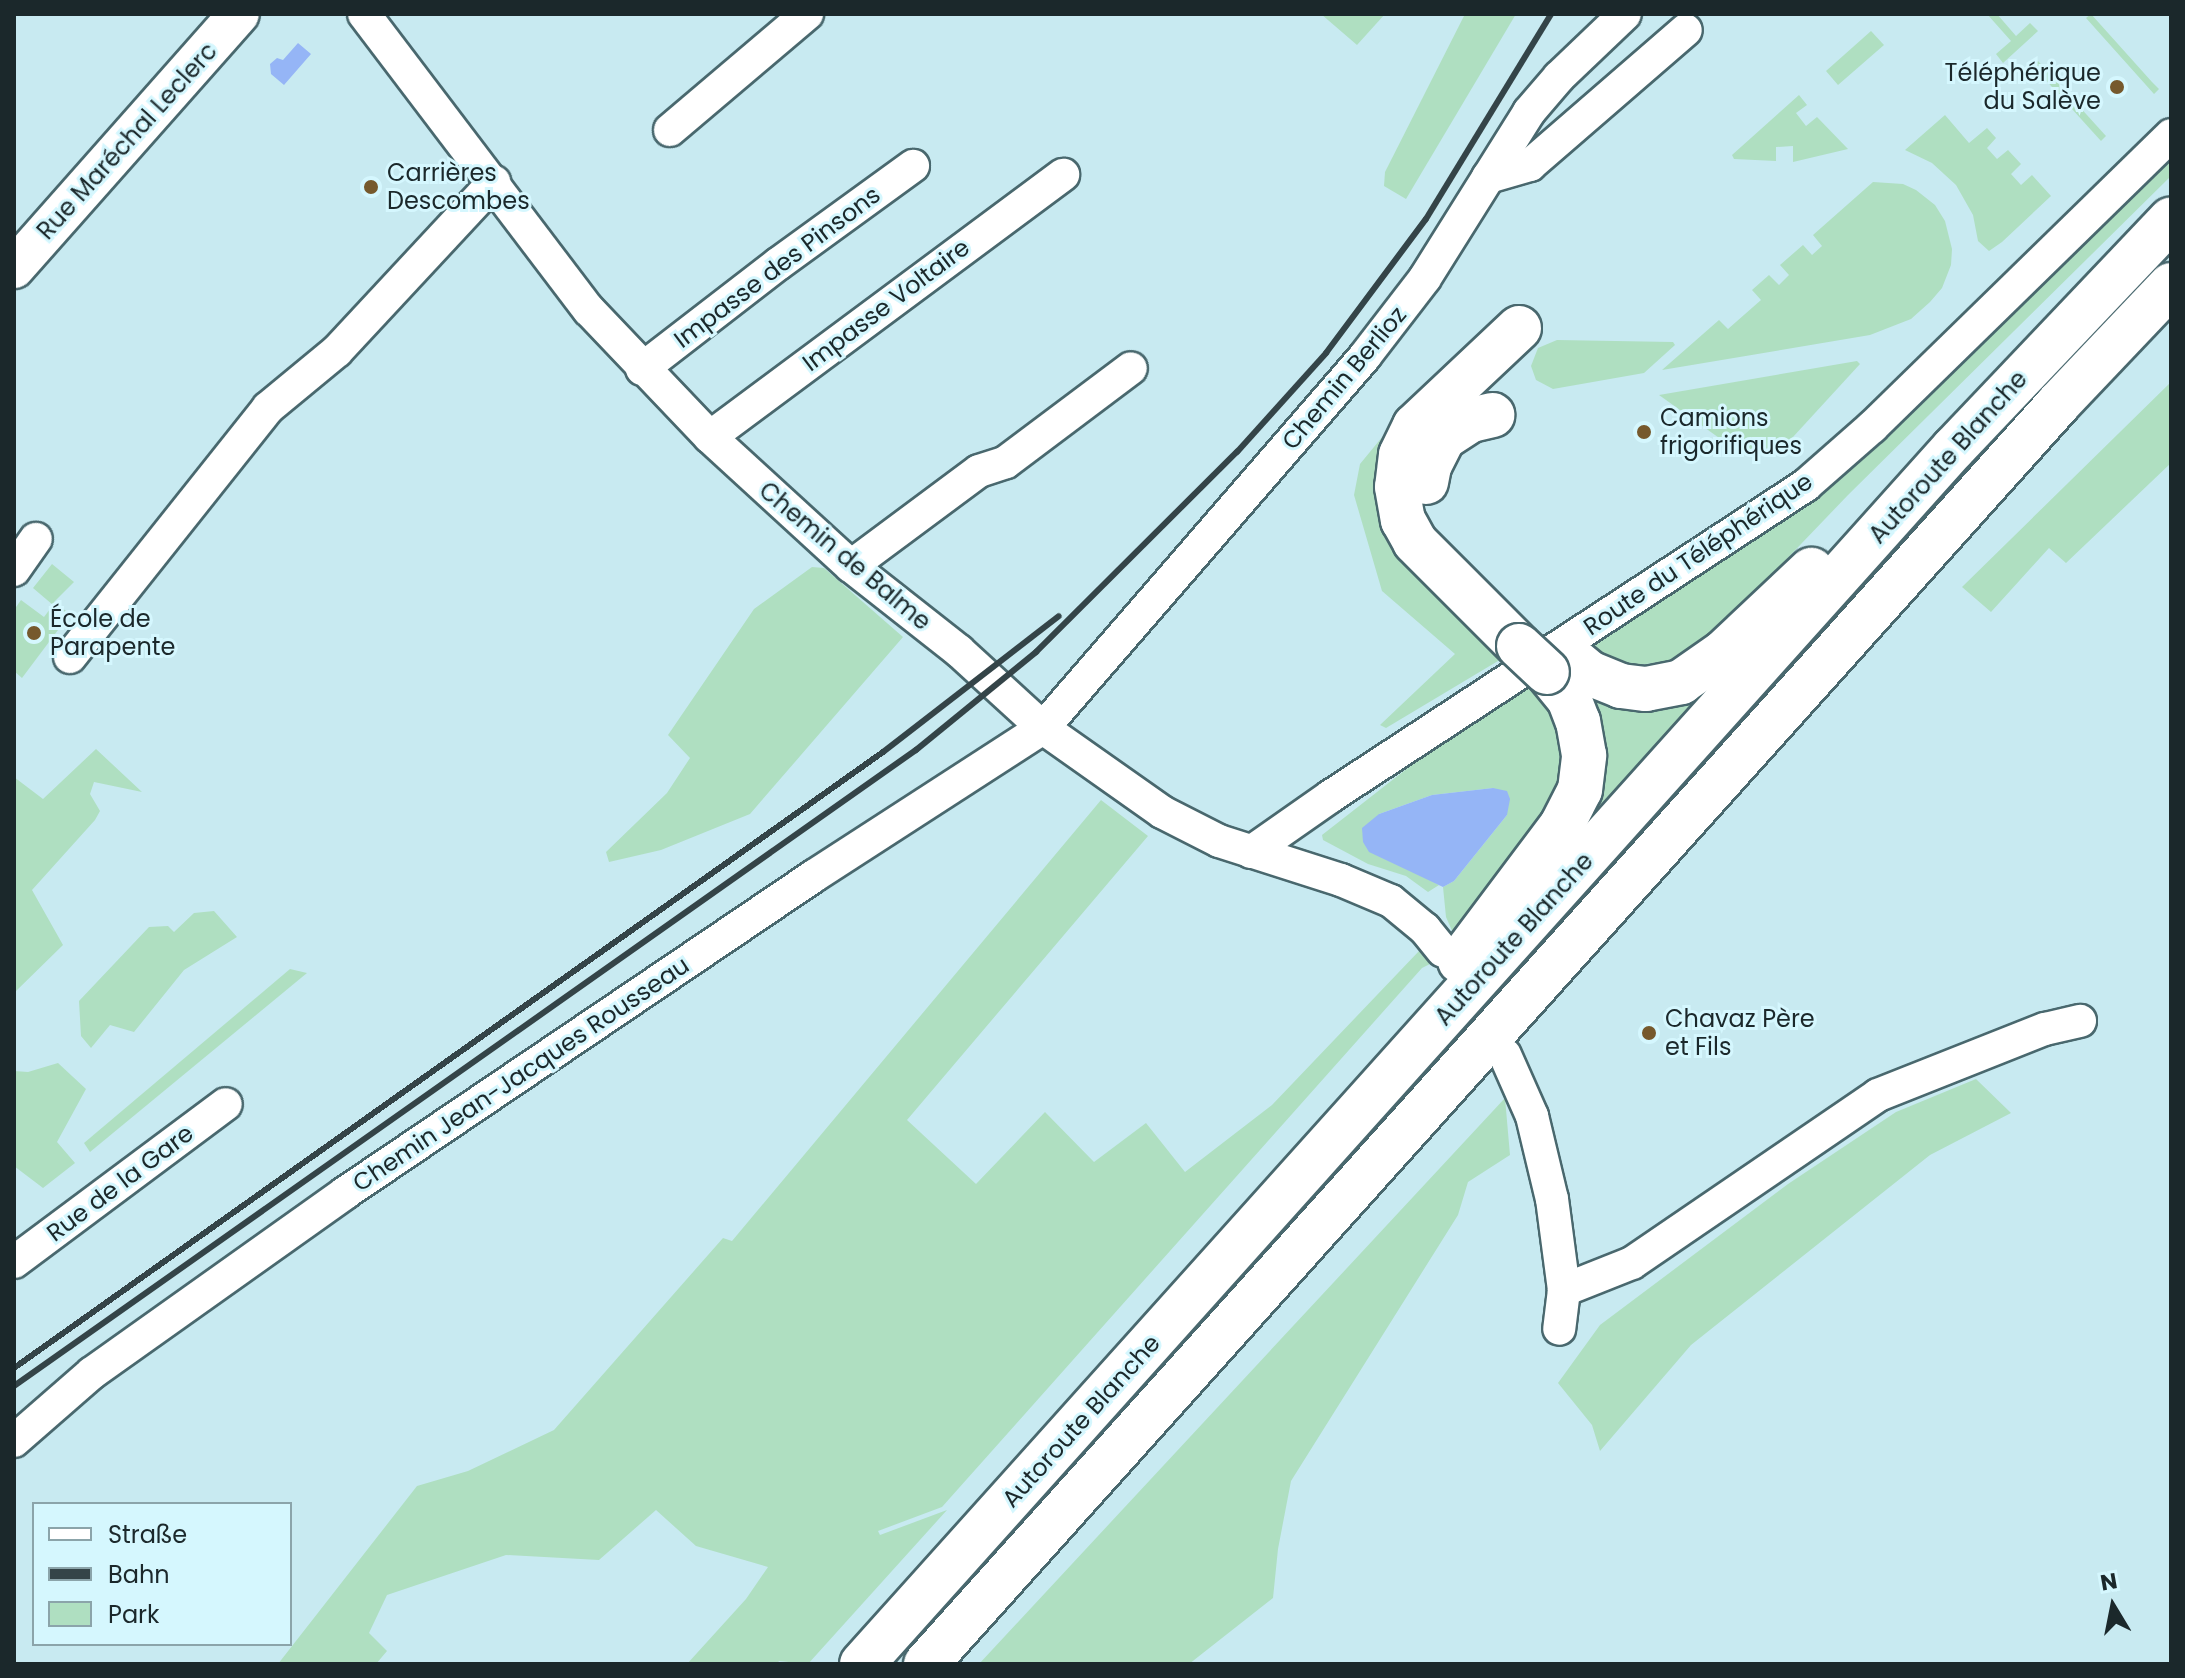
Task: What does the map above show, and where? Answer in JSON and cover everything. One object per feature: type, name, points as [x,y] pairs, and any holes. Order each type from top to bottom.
[{"type":"highway","name":"Autoroute Blanche","points":[[862,1664],[2048,346],[2171,219]]},
{"type":"highway","name":"Autoroute Blanche","points":[[926,1664],[2058,404],[2171,285]]},
{"type":"highway","points":[[1519,328],[1415,426],[1401,455],[1397,487],[1403,520],[1422,551],[1544,651],[1589,673],[1633,688],[1668,686],[1692,676],[1724,652],[2048,346]]},
{"type":"highway","points":[[1269,1212],[1569,815],[1582,779],[1580,732],[1569,699],[1544,651],[1443,536],[1427,496],[1429,466],[1443,438],[1471,420],[1492,415]]},
{"type":"main road","name":"Rue Maréchal Leclerc","points":[[14,268],[239,14]]},
{"type":"street","name":"Chemin de Balme","points":[[364,14],[589,310],[710,437],[851,566],[959,651],[1043,728],[1162,812],[1219,841],[1341,880],[1391,901],[1425,929],[1443,951]]},
{"type":"street","points":[[670,130],[807,14]]},
{"type":"street","name":"Chemin Berlioz","points":[[1043,728],[1365,356],[1425,278],[1511,137],[1548,90],[1625,14]]},
{"type":"street","points":[[1488,177],[1530,165],[1686,30]]},
{"type":"street","name":"Route du Téléphérique","points":[[1251,852],[1331,796],[1806,485],[1891,408],[2171,135]]},
{"type":"street","name":"Impasse des Pinsons","points":[[642,369],[778,264],[913,166]]},
{"type":"street","name":"Impasse Voltaire","points":[[710,437],[1063,175]]},
{"type":"street","points":[[70,657],[268,408],[337,351],[494,182]]},
{"type":"street","points":[[851,566],[979,471],[1006,462],[1131,368]]},
{"type":"street","points":[[14,570],[36,539]]},
{"type":"street","name":"Chemin Jean-Jacques Rousseau","points":[[14,1441],[92,1373],[345,1193],[814,876],[1043,728]]},
{"type":"street","points":[[1564,1290],[1632,1263],[1869,1100],[2045,1029],[2080,1021]]},
{"type":"street","points":[[1505,1055],[1532,1116],[1552,1199],[1564,1290],[1559,1329]]},
{"type":"street","name":"Rue de la Gare","points":[[14,1262],[226,1104]]},
{"type":"green space","points":[[1321,14],[1385,14],[1357,45]]},
{"type":"green space","points":[[1465,14],[1516,14],[1406,199],[1384,186],[1385,172]]},
{"type":"green space","points":[[1987,14],[1997,14],[2016,36],[2030,23],[2038,31],[2003,63],[1996,54],[2011,41]]},
{"type":"green space","points":[[2091,14],[2159,89],[2154,94],[2086,18]]},
{"type":"green space","points":[[1871,31],[1884,45],[1838,85],[1826,71]]},
{"type":"green space","points":[[2038,61],[2106,136],[2101,141],[2033,66]]},
{"type":"green space","points":[[1799,95],[1807,105],[1796,113],[1806,126],[1817,117],[1848,149],[1793,162],[1793,146],[1776,147],[1776,161],[1734,159],[1732,155]]},
{"type":"green space","points":[[1945,115],[1969,143],[1987,128],[1996,138],[1987,148],[1997,159],[2008,150],[2021,164],[2011,174],[2021,185],[2032,175],[2051,196],[1989,251],[1978,241],[1973,215],[1956,185],[1932,163],[1905,150]]},
{"type":"green space","points":[[2171,153],[2171,176],[1848,495],[1711,638],[1674,660],[1646,664],[1620,664],[1587,649],[1789,517],[1887,436]]},
{"type":"green space","points":[[1873,182],[1903,184],[1916,190],[1935,205],[1945,221],[1952,249],[1951,265],[1942,288],[1911,319],[1870,335],[1662,370],[1719,320],[1728,329],[1761,300],[1752,290],[1769,275],[1779,285],[1789,275],[1780,265],[1803,245],[1812,255],[1822,246],[1813,235]]},
{"type":"green space","points":[[1557,340],[1673,342],[1675,345],[1644,373],[1553,389],[1536,380],[1531,366],[1538,348]]},
{"type":"green space","points":[[1857,361],[1860,364],[1793,437],[1777,446],[1755,451],[1729,445],[1659,395]]},
{"type":"green space","points":[[2171,382],[2171,463],[2066,563],[2049,548],[1991,612],[1962,587]]},
{"type":"green space","points":[[1397,419],[1376,494],[1383,528],[1400,556],[1503,658],[1386,728],[1380,725],[1455,654],[1382,591],[1354,495],[1360,464]]},
{"type":"green space","name":"École de Parapente","points":[[52,564],[74,582],[54,602],[70,614],[22,678],[14,671],[14,610],[21,600],[44,617],[53,605],[33,588]]},
{"type":"green space","points":[[812,567],[824,568],[903,637],[750,814],[661,850],[609,862],[606,852],[667,793],[690,758],[668,735],[754,609]]},
{"type":"green space","points":[[1724,669],[1549,862],[1574,685]]},
{"type":"green space","points":[[1534,685],[1552,710],[1560,755],[1558,781],[1539,824],[1453,933],[1446,917],[1443,887],[1454,881],[1507,815],[1493,788],[1432,795],[1379,814],[1412,870],[1439,885],[1428,892],[1406,876],[1368,864],[1323,840],[1322,835],[1418,760]]},
{"type":"green space","points":[[96,749],[142,792],[94,782],[90,794],[100,811],[95,820],[32,890],[63,945],[14,993],[14,777],[43,799]]},
{"type":"green space","points":[[1101,800],[1148,836],[907,1120],[976,1184],[1045,1112],[1094,1162],[1146,1123],[1185,1172],[1272,1105],[1419,951],[1430,964],[1422,968],[942,1507],[878,1531],[880,1535],[947,1510],[808,1664],[779,1661],[777,1664],[687,1664],[746,1599],[768,1567],[696,1546],[656,1510],[599,1560],[506,1555],[387,1595],[369,1633],[387,1651],[376,1664],[278,1664],[417,1486],[468,1471],[554,1430],[723,1238],[732,1241]]},
{"type":"green space","points":[[214,911],[237,937],[184,970],[134,1032],[110,1025],[91,1048],[81,1036],[79,1001],[149,927],[168,926],[174,932],[194,913]]},
{"type":"green space","points":[[290,969],[307,973],[90,1152],[84,1143]]},
{"type":"green space","points":[[58,1063],[86,1089],[57,1142],[75,1163],[43,1188],[14,1166],[14,1071],[28,1072]]},
{"type":"green space","points":[[1976,1079],[2011,1113],[1930,1155],[1691,1345],[1600,1451],[1592,1425],[1558,1383],[1600,1325],[1788,1184],[1896,1112]]},
{"type":"green space","points":[[1505,1098],[1510,1155],[1468,1182],[1458,1215],[1291,1481],[1278,1549],[1273,1598],[1189,1664],[979,1664]]},
{"type":"water","points":[[298,43],[311,54],[284,85],[271,74],[270,64],[277,58],[283,60]]},
{"type":"water","points":[[1493,788],[1507,791],[1510,799],[1507,815],[1454,881],[1443,887],[1369,852],[1363,842],[1362,828],[1379,814],[1432,795]]},
{"type":"railway","points":[[14,1386],[916,750],[1036,652],[1237,452],[1326,353],[1426,219],[1551,14]]},
{"type":"railway","points":[[14,1368],[883,752],[1059,616]]},
{"type":"place","name":"Téléphérique du Salève","points":[[2117,87]]},
{"type":"place","name":"Carrières Descombes","points":[[371,187]]},
{"type":"place","name":"Camions frigorifiques","points":[[1644,432]]},
{"type":"place","name":"École de Parapente","points":[[34,633]]},
{"type":"place","name":"Chavaz Père et Fils","points":[[1649,1033]]}]
